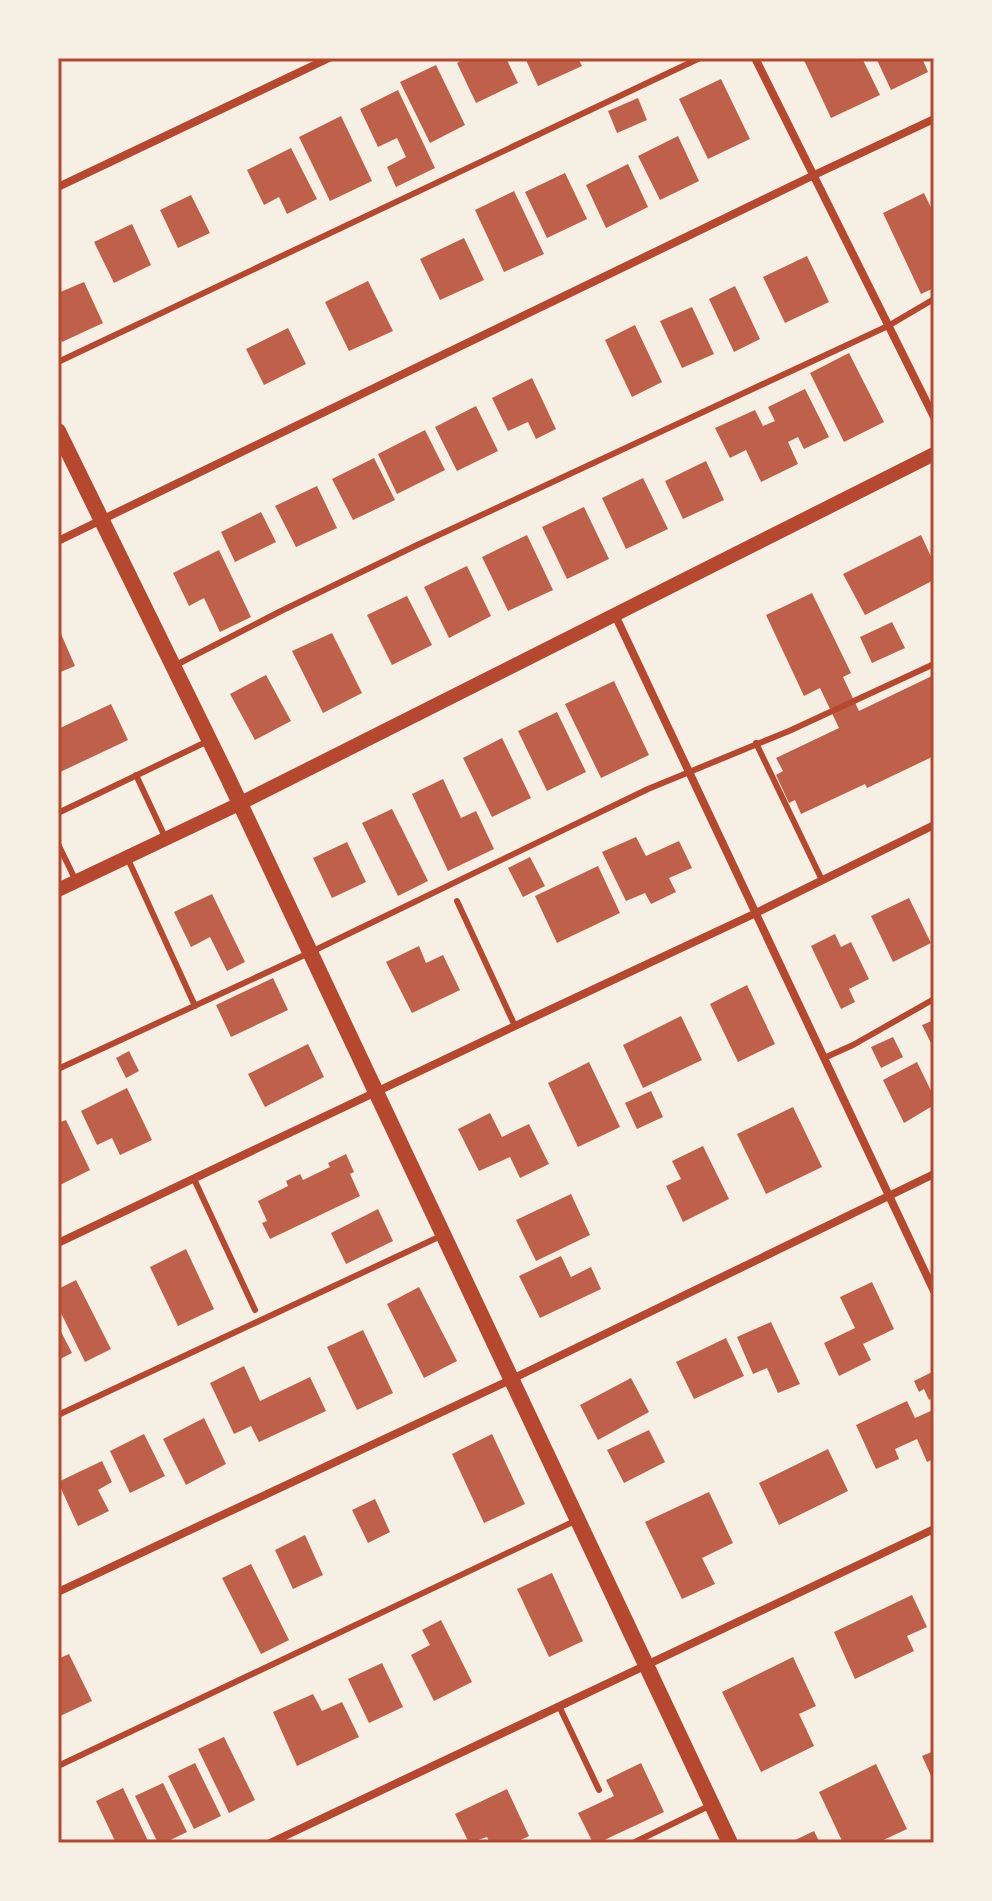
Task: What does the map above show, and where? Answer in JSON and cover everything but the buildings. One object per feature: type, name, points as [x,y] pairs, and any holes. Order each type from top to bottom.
[{"type":"main road","points":[[58,431],[311,952],[730,1843]]},
{"type":"street","points":[[58,187],[329,58]]},
{"type":"street","points":[[755,58],[934,417]]},
{"type":"street","points":[[58,541],[934,119]]},
{"type":"street","points":[[58,890],[239,804],[934,454]]},
{"type":"street","points":[[614,614],[934,1291]]},
{"type":"street","points":[[58,1243],[756,913],[934,825]]},
{"type":"street","points":[[58,1592],[510,1380],[934,1174]]},
{"type":"street","points":[[270,1843],[934,1529]]},
{"type":"lane","points":[[58,362],[700,58]]},
{"type":"lane","points":[[173,666],[415,546],[888,326],[934,299]]},
{"type":"lane","points":[[58,1069],[311,952],[648,789],[789,731],[934,664]]},
{"type":"lane","points":[[58,813],[210,740]]},
{"type":"lane","points":[[756,743],[822,880]]},
{"type":"lane","points":[[136,775],[166,839]]},
{"type":"lane","points":[[58,844],[76,881]]},
{"type":"lane","points":[[127,857],[195,1006]]},
{"type":"lane","points":[[457,901],[515,1026]]},
{"type":"lane","points":[[824,1058],[934,999]]},
{"type":"lane","points":[[194,1179],[255,1310]]},
{"type":"lane","points":[[58,1415],[443,1235]]},
{"type":"lane","points":[[58,1766],[577,1520]]},
{"type":"lane","points":[[559,1706],[599,1790]]},
{"type":"lane","points":[[633,1843],[712,1805]]}]
